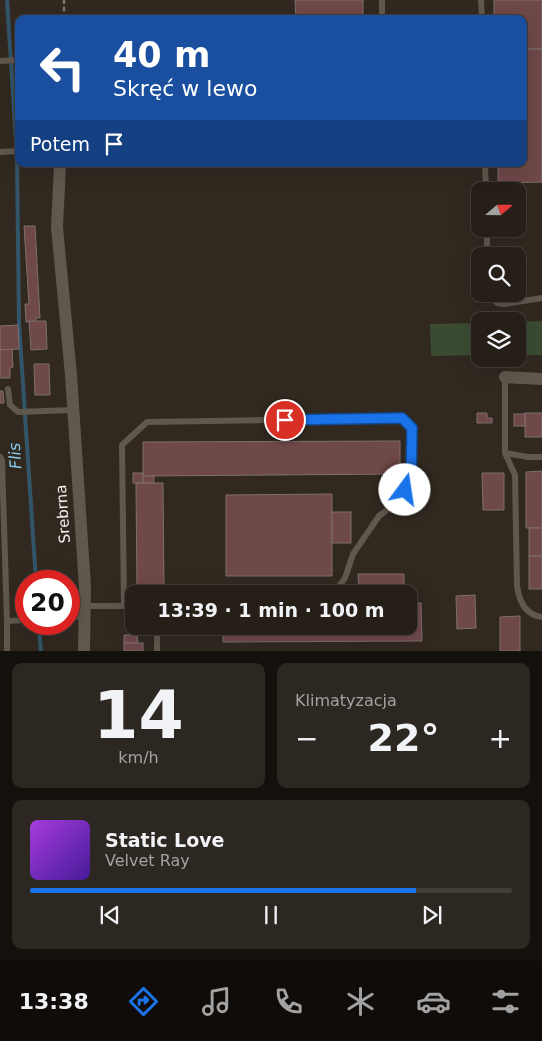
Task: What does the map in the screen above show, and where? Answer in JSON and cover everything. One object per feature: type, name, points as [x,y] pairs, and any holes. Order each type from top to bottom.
[{"type":"street","name":"Srebrna","points":[[60,167],[57,227],[71,375],[85,611],[84,651]]},
{"type":"street","points":[[505,377],[542,379]]},
{"type":"lane","points":[[382,0],[382,15]]},
{"type":"lane","points":[[481,0],[482,15]]},
{"type":"lane","points":[[0,152],[15,151]]},
{"type":"lane","points":[[485,167],[486,182]]},
{"type":"lane","points":[[526,301],[542,298]]},
{"type":"lane","points":[[497,302],[504,304],[517,302]]},
{"type":"lane","points":[[505,377],[506,453],[515,474],[517,586],[519,600],[527,611],[542,617]]},
{"type":"lane","points":[[8,389],[10,406],[18,412],[73,410]]},
{"type":"lane","points":[[80,613],[124,606],[122,445],[148,422],[402,418],[412,428],[411,480],[400,500],[379,516],[352,554],[345,578],[340,585]]},
{"type":"lane","points":[[506,453],[528,457],[542,457]]},
{"type":"lane","points":[[0,457],[2,460],[7,651]]},
{"type":"lane","points":[[7,621],[15,621]]},
{"type":"lane","points":[[157,635],[157,651]]},
{"type":"path","points":[[64,0],[64,15]]},
{"type":"green space","points":[[542,321],[542,355],[526,355],[526,322]]},
{"type":"green space","points":[[471,323],[471,355],[431,356],[430,324]]},
{"type":"building","points":[[295,0],[363,0],[363,15],[296,15]]},
{"type":"building","points":[[494,0],[542,0],[542,49],[527,49],[527,15],[494,15]]},
{"type":"building","points":[[527,49],[542,49],[542,182],[498,182],[498,167],[527,167]]},
{"type":"building","points":[[24,226],[35,226],[40,318],[36,318],[36,321],[26,322],[25,304],[29,304]]},
{"type":"building","points":[[29,321],[46,321],[47,349],[31,350]]},
{"type":"building","points":[[18,325],[19,349],[0,350],[0,326]]},
{"type":"building","points":[[12,349],[13,367],[10,368],[10,378],[0,378],[0,350]]},
{"type":"building","points":[[34,364],[49,364],[50,395],[35,395]]},
{"type":"building","points":[[0,391],[3,391],[4,403],[0,403]]},
{"type":"building","points":[[477,413],[487,413],[487,418],[492,418],[492,423],[477,423]]},
{"type":"building","points":[[525,413],[542,413],[542,437],[525,437]]},
{"type":"building","points":[[514,414],[525,414],[525,426],[514,426]]},
{"type":"building","points":[[400,441],[400,474],[143,476],[143,442]]},
{"type":"building","points":[[542,471],[542,528],[526,528],[526,472]]},
{"type":"building","points":[[133,473],[143,473],[143,483],[133,483]]},
{"type":"building","points":[[482,473],[504,473],[504,510],[483,510]]},
{"type":"building","points":[[143,476],[154,476],[154,483],[143,483]]},
{"type":"building","points":[[136,483],[163,483],[164,585],[137,585]]},
{"type":"building","points":[[332,494],[332,576],[226,576],[226,495]]},
{"type":"building","points":[[332,512],[351,512],[351,543],[332,543]]},
{"type":"building","points":[[529,528],[542,528],[542,556],[529,556]]},
{"type":"building","points":[[529,556],[542,556],[542,589],[529,589]]},
{"type":"building","points":[[358,574],[404,574],[404,585],[359,585]]},
{"type":"building","points":[[475,595],[476,628],[457,629],[456,596]]},
{"type":"building","points":[[417,603],[421,603],[422,641],[223,642],[223,635],[417,635]]},
{"type":"building","points":[[520,616],[520,651],[500,651],[500,617]]},
{"type":"building","points":[[124,635],[137,635],[138,643],[124,643]]},
{"type":"building","points":[[124,643],[143,643],[143,651],[124,651]]},
{"type":"waterway","name":"Flis","points":[[7,0],[15,126]]},
{"type":"waterway","name":"Flis","points":[[17,167],[19,324],[35,570]]},
{"type":"waterway","name":"Flis","points":[[40,635],[41,651]]},
{"type":"route","points":[[285,420],[402,418],[412,428],[411,480],[405,490]]}]
